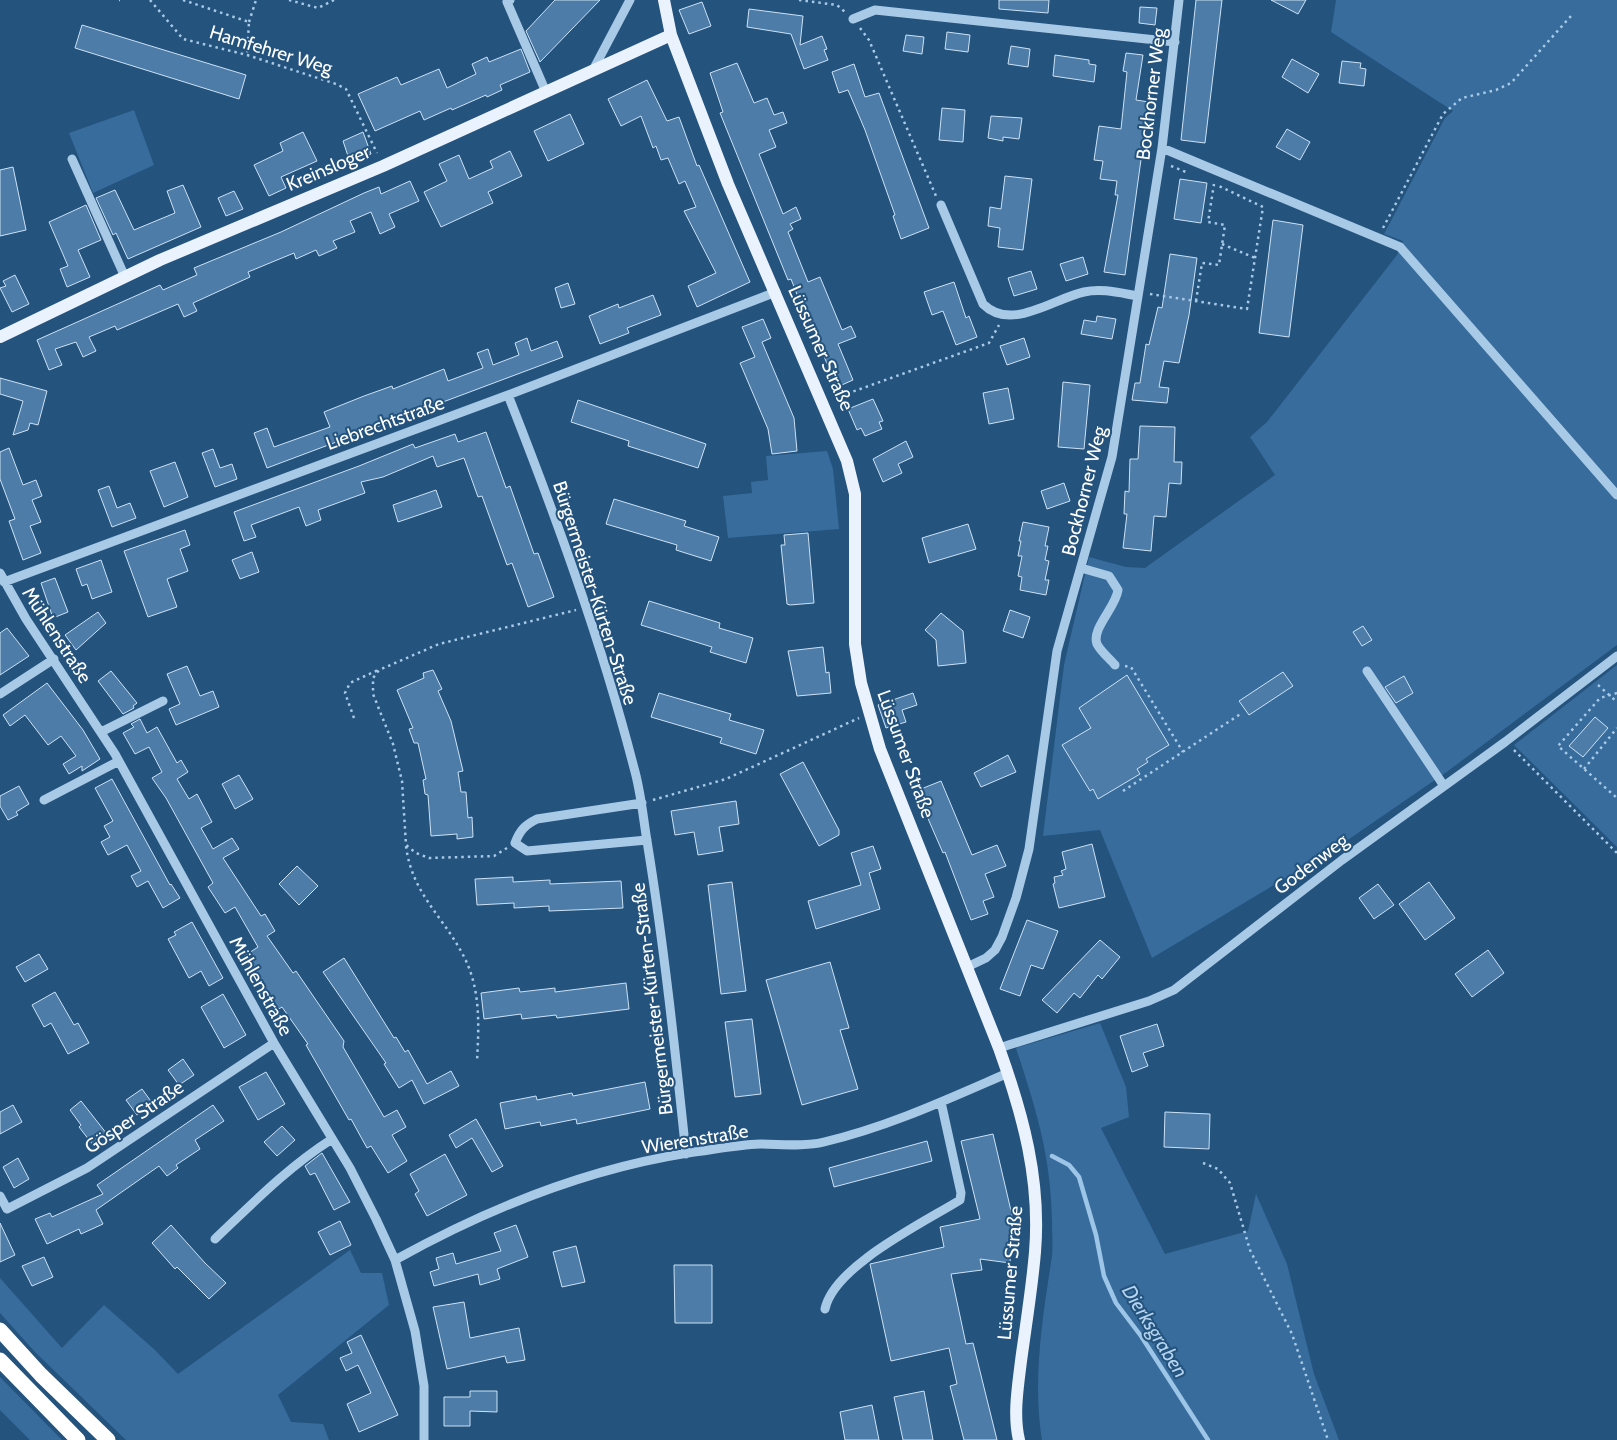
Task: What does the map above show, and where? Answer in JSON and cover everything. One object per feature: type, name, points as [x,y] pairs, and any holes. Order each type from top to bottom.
[{"type":"highway","points":[[0,1330],[41,1375],[108,1440]]},
{"type":"highway","points":[[0,1360],[78,1440]]},
{"type":"main road","name":"Lüssumer Straße","points":[[664,0],[671,35],[728,184],[824,402],[847,461],[855,494],[855,644],[868,713],[880,749],[1008,1073],[1027,1134],[1037,1212],[1035,1252],[1017,1391],[1019,1440]]},
{"type":"main road","name":"Kreinsloger","points":[[0,337],[125,277],[239,226],[383,166],[671,35]]},
{"type":"street","points":[[510,0],[507,2],[546,92]]},
{"type":"street","points":[[594,70],[630,0]]},
{"type":"street","name":"Bockhorner Weg","points":[[967,967],[986,958],[995,950],[1016,898],[1028,850],[1058,651],[1112,456],[1162,148],[1179,0]]},
{"type":"street","points":[[853,19],[875,10],[1175,42]]},
{"type":"street","points":[[1162,148],[1400,247],[1617,495]]},
{"type":"street","points":[[72,159],[125,277]]},
{"type":"street","points":[[941,204],[983,304],[992,312],[1004,316],[1015,316],[1083,292],[1111,291],[1139,294]]},
{"type":"street","name":"Liebrechtstraße","points":[[4,582],[508,395],[776,292]]},
{"type":"street","name":"Bürgermeister-Kürten-Straße","points":[[508,395],[558,524],[587,607],[634,768],[642,803],[665,957],[686,1154]]},
{"type":"street","points":[[1081,568],[1109,576],[1118,590],[1114,605],[1098,629],[1096,638],[1098,646],[1116,665]]},
{"type":"street","name":"Mühlenstraße","points":[[0,573],[119,761],[274,1043],[332,1139],[376,1219],[395,1260],[415,1331],[424,1395],[424,1440]]},
{"type":"street","name":"Godenweg","points":[[998,1048],[1149,1001],[1174,990],[1342,860],[1505,742],[1617,656]]},
{"type":"street","points":[[0,694],[54,659]]},
{"type":"street","points":[[1367,671],[1444,786]]},
{"type":"street","points":[[101,732],[163,701]]},
{"type":"street","points":[[44,800],[119,761]]},
{"type":"street","points":[[642,803],[537,818],[519,832],[515,843],[527,851],[647,840]]},
{"type":"street","name":"Gösper Straße","points":[[0,1196],[7,1209],[87,1168],[274,1043]]},
{"type":"street","name":"Wierenstraße","points":[[395,1260],[435,1238],[527,1197],[604,1172],[686,1154],[757,1144],[822,1143],[922,1110],[1008,1073]]},
{"type":"street","points":[[824,1309],[830,1295],[858,1263],[960,1200],[962,1193],[941,1102]]},
{"type":"street","points":[[215,1239],[279,1177],[301,1159],[332,1139]]},
{"type":"path","name":"Hamfehrer Weg","points":[[150,0],[183,39],[247,55],[336,84],[346,90],[383,166]]},
{"type":"path","points":[[183,0],[249,22]]},
{"type":"path","points":[[247,55],[249,22],[256,0]]},
{"type":"path","points":[[289,0],[318,8],[334,0]]},
{"type":"path","points":[[799,0],[837,5],[853,19],[870,40],[941,204]]},
{"type":"path","points":[[1378,238],[1443,114],[1462,98],[1496,90],[1511,83],[1571,16]]},
{"type":"path","points":[[1160,161],[1190,174]]},
{"type":"path","points":[[1139,294],[1247,308],[1263,207],[1206,180]]},
{"type":"path","points":[[1196,301],[1202,263],[1219,265],[1225,224],[1208,222],[1214,184]]},
{"type":"path","points":[[1222,244],[1255,258]]},
{"type":"path","points":[[824,402],[990,343],[1004,316]]},
{"type":"path","points":[[354,718],[345,693],[350,683],[440,644],[587,607]]},
{"type":"path","points":[[1116,665],[1131,667],[1183,752]]},
{"type":"path","points":[[379,670],[374,678],[373,694],[393,744],[402,781],[408,864],[414,880],[463,954],[471,973],[476,991],[479,1019],[477,1061]]},
{"type":"path","points":[[1590,677],[1617,702]]},
{"type":"path","points":[[1617,693],[1600,698],[1558,746],[1617,798]]},
{"type":"path","points":[[642,803],[726,780],[868,713]]},
{"type":"path","points":[[1123,791],[1242,713]]},
{"type":"path","points":[[1584,769],[1617,728]]},
{"type":"path","points":[[1505,742],[1617,853]]},
{"type":"path","points":[[406,845],[416,853],[429,858],[494,856],[515,843]]},
{"type":"path","points":[[1203,1163],[1218,1169],[1230,1183],[1250,1250],[1292,1334],[1328,1440]]},
{"type":"shaded area","points":[[1336,0],[1617,0],[1617,645],[1448,771],[1339,846],[1152,958],[1100,830],[1043,836],[1064,665],[1089,557],[1126,567],[1145,568],[1275,475],[1250,437],[1267,422],[1397,255],[1403,241],[1384,234],[1445,118],[1453,111],[1331,32]]},
{"type":"shaded area","points":[[134,110],[154,165],[93,193],[69,133]]},
{"type":"shaded area","points":[[827,451],[833,469],[839,529],[728,538],[723,496],[752,493],[751,482],[768,480],[766,456]]},
{"type":"shaded area","points":[[1617,665],[1617,847],[1514,745]]},
{"type":"shaded area","points":[[1100,1023],[1126,1087],[1129,1117],[1101,1128],[1165,1254],[1248,1231],[1256,1194],[1287,1264],[1314,1374],[1339,1440],[1042,1440],[1039,1417],[1038,1371],[1042,1324],[1052,1256],[1051,1197],[1041,1133],[1016,1048]]},
{"type":"shaded area","points":[[350,1250],[361,1273],[382,1273],[389,1305],[278,1395],[291,1422],[323,1424],[329,1440],[126,1440],[35,1352],[0,1313],[0,1278],[62,1348],[104,1305],[155,1350],[178,1374]]},
{"type":"shaded area","points":[[0,1377],[62,1440],[30,1440],[0,1410]]},
{"type":"building","points":[[555,0],[600,0],[540,62],[526,31]]},
{"type":"building","points":[[999,0],[1049,0],[1048,13],[999,9]]},
{"type":"building","points":[[1196,0],[1222,0],[1205,143],[1181,140]]},
{"type":"building","points":[[1271,0],[1306,0],[1298,14]]},
{"type":"building","points":[[702,2],[711,26],[689,34],[679,10]]},
{"type":"building","points":[[1140,7],[1157,8],[1155,25],[1139,23]]},
{"type":"building","points":[[749,9],[803,16],[800,45],[822,36],[827,49],[824,50],[828,60],[804,69],[791,34],[747,27]]},
{"type":"building","points":[[82,25],[246,75],[239,99],[75,48]]},
{"type":"building","points":[[947,32],[970,35],[968,52],[945,49]]},
{"type":"building","points":[[906,35],[924,37],[922,54],[903,51]]},
{"type":"building","points":[[1011,46],[1030,49],[1028,67],[1008,64]]},
{"type":"building","points":[[521,49],[530,72],[500,85],[502,90],[487,97],[486,95],[424,120],[420,111],[375,131],[358,94],[397,77],[401,85],[439,69],[447,88],[476,74],[472,64],[487,57],[489,62]]},
{"type":"building","points":[[1126,53],[1143,55],[1136,100],[1149,102],[1125,275],[1104,272],[1118,195],[1115,195],[1117,181],[1100,179],[1103,161],[1094,160],[1099,126],[1121,129],[1127,72],[1123,71]]},
{"type":"building","points":[[1055,55],[1089,60],[1089,64],[1096,65],[1094,82],[1053,76]]},
{"type":"building","points":[[1292,59],[1319,74],[1308,93],[1282,77]]},
{"type":"building","points":[[1342,61],[1361,63],[1360,68],[1366,69],[1364,86],[1339,83]]},
{"type":"building","points":[[737,63],[754,103],[767,98],[774,115],[783,112],[787,123],[769,130],[776,147],[759,154],[783,214],[796,207],[801,219],[790,224],[793,229],[788,232],[808,282],[820,277],[842,330],[851,326],[856,337],[838,344],[853,380],[835,388],[810,322],[808,323],[791,279],[788,280],[720,113],[723,112],[710,73]]},
{"type":"building","points":[[854,64],[865,97],[879,93],[929,228],[901,239],[893,216],[895,215],[865,130],[848,90],[839,93],[832,72]]},
{"type":"building","points":[[647,80],[667,121],[679,117],[697,166],[699,165],[750,282],[697,307],[688,286],[716,273],[684,211],[696,207],[685,181],[679,184],[668,158],[661,160],[656,146],[653,148],[641,116],[621,126],[608,99]]},
{"type":"building","points":[[942,108],[965,110],[963,142],[939,140]]},
{"type":"building","points":[[570,114],[584,144],[548,161],[534,131]]},
{"type":"building","points":[[991,116],[1022,118],[1019,139],[1003,137],[1003,141],[988,138]]},
{"type":"building","points":[[1287,129],[1310,142],[1300,160],[1276,147]]},
{"type":"building","points":[[303,132],[317,161],[281,177],[286,188],[269,196],[254,165],[283,151],[280,143]]},
{"type":"building","points":[[363,132],[371,154],[350,162],[343,141]]},
{"type":"building","points":[[510,151],[522,176],[488,192],[493,203],[441,227],[424,192],[447,181],[439,164],[459,155],[469,179],[493,168],[490,161]]},
{"type":"building","points":[[13,167],[26,230],[0,236],[0,170]]},
{"type":"building","points":[[1005,176],[1032,179],[1023,250],[998,247],[1000,228],[988,226],[990,207],[1001,209]]},
{"type":"building","points":[[1180,179],[1207,183],[1201,223],[1174,219]]},
{"type":"building","points":[[410,181],[419,201],[389,214],[395,227],[380,234],[371,212],[350,221],[355,232],[333,241],[337,248],[319,256],[316,250],[296,259],[294,253],[248,272],[250,277],[193,303],[197,311],[184,317],[178,304],[117,330],[115,326],[89,337],[96,351],[83,357],[76,342],[55,349],[62,365],[49,370],[37,340],[160,285],[163,290],[197,275],[194,268],[281,232],[364,193],[379,187],[381,194]]},
{"type":"building","points":[[183,185],[201,227],[128,259],[116,233],[113,235],[96,198],[115,190],[134,230],[175,213],[167,191]]},
{"type":"building","points":[[234,191],[243,209],[226,216],[218,198]]},
{"type":"building","points":[[86,205],[101,240],[78,250],[90,277],[67,287],[60,269],[68,266],[49,222]]},
{"type":"building","points":[[1273,220],[1303,225],[1289,337],[1259,333]]},
{"type":"building","points":[[1170,254],[1197,258],[1189,315],[1179,363],[1164,361],[1159,387],[1169,388],[1167,403],[1132,400],[1135,383],[1140,383],[1146,344],[1149,345],[1158,307],[1162,308]]},
{"type":"building","points":[[1083,257],[1088,274],[1066,281],[1060,264]]},
{"type":"building","points":[[1031,271],[1037,289],[1014,296],[1008,278]]},
{"type":"building","points":[[15,275],[29,304],[12,312],[0,288],[6,286],[3,281]]},
{"type":"building","points":[[954,282],[966,318],[969,316],[977,337],[956,345],[943,311],[932,315],[924,292]]},
{"type":"building","points":[[568,283],[575,304],[561,308],[555,288]]},
{"type":"building","points":[[653,295],[661,315],[627,328],[629,333],[600,344],[589,316],[618,304],[619,308]]},
{"type":"building","points":[[1097,316],[1116,319],[1112,339],[1081,334],[1084,320],[1096,322]]},
{"type":"building","points":[[763,319],[771,338],[762,342],[794,418],[797,451],[772,454],[768,429],[740,363],[755,357],[742,327]]},
{"type":"building","points":[[527,338],[531,351],[557,341],[563,357],[267,468],[254,433],[267,428],[274,447],[330,427],[324,412],[364,396],[392,386],[393,389],[444,369],[448,381],[483,368],[477,353],[488,349],[493,365],[519,355],[515,343]]},
{"type":"building","points":[[1024,338],[1030,357],[1007,365],[1000,346]]},
{"type":"building","points":[[0,378],[47,391],[38,425],[30,423],[28,430],[13,435],[23,401],[0,394]]},
{"type":"building","points":[[1063,382],[1090,385],[1084,449],[1058,447]]},
{"type":"building","points":[[1008,388],[1014,419],[989,424],[983,393]]},
{"type":"building","points":[[873,399],[883,421],[879,422],[882,429],[865,436],[861,428],[857,430],[848,409]]},
{"type":"building","points":[[578,400],[706,444],[698,468],[628,446],[629,441],[571,422]]},
{"type":"building","points":[[1140,426],[1175,427],[1174,462],[1182,462],[1181,484],[1169,483],[1166,517],[1154,516],[1151,551],[1123,548],[1127,514],[1124,514],[1125,491],[1129,492],[1130,459],[1138,459]]},
{"type":"building","points":[[486,432],[506,488],[510,486],[534,554],[538,553],[554,597],[528,607],[512,563],[507,565],[482,496],[478,497],[464,458],[437,467],[433,456],[383,477],[361,482],[365,493],[318,510],[321,520],[306,526],[299,507],[251,525],[256,537],[244,541],[234,512],[413,444],[415,448],[455,434],[458,442]]},
{"type":"building","points":[[906,441],[913,457],[898,464],[902,473],[883,482],[873,459]]},
{"type":"building","points":[[9,448],[23,485],[36,480],[42,496],[32,500],[41,522],[30,526],[41,553],[23,560],[9,521],[15,519],[0,479],[0,452]]},
{"type":"building","points":[[213,449],[220,468],[232,464],[237,479],[215,487],[202,453]]},
{"type":"building","points":[[175,462],[188,497],[164,507],[150,471]]},
{"type":"building","points":[[1064,483],[1070,501],[1047,509],[1041,491]]},
{"type":"building","points":[[109,486],[117,508],[130,503],[136,518],[112,527],[98,490]]},
{"type":"building","points":[[436,490],[442,507],[398,522],[393,505]]},
{"type":"building","points":[[614,499],[686,521],[684,526],[719,537],[711,561],[676,550],[677,545],[606,524]]},
{"type":"building","points":[[1023,522],[1049,527],[1045,546],[1048,546],[1045,560],[1049,561],[1045,580],[1049,580],[1046,595],[1020,590],[1022,577],[1018,576],[1022,556],[1018,556]]},
{"type":"building","points":[[968,524],[976,549],[929,563],[922,538]]},
{"type":"building","points":[[185,530],[190,545],[180,549],[188,571],[167,579],[177,607],[148,617],[124,551]]},
{"type":"building","points":[[808,533],[814,603],[790,605],[787,604],[781,545],[785,545],[784,535]]},
{"type":"building","points":[[252,552],[259,572],[240,579],[232,560]]},
{"type":"building","points":[[101,560],[112,592],[92,599],[87,584],[82,586],[76,569]]},
{"type":"building","points":[[55,578],[68,612],[53,618],[41,583]]},
{"type":"building","points":[[649,601],[720,623],[719,628],[753,638],[746,663],[710,652],[712,647],[641,625]]},
{"type":"building","points":[[1010,610],[1030,617],[1023,638],[1003,631]]},
{"type":"building","points":[[98,612],[106,623],[76,650],[65,635]]},
{"type":"building","points":[[941,613],[963,631],[966,663],[938,666],[936,640],[925,630]]},
{"type":"building","points":[[1363,626],[1372,640],[1362,646],[1353,632]]},
{"type":"building","points":[[7,628],[29,656],[0,675],[0,633]]},
{"type":"building","points":[[823,647],[826,673],[829,672],[831,693],[797,696],[788,651]]},
{"type":"building","points":[[187,666],[200,696],[213,691],[219,707],[176,725],[169,709],[180,704],[167,674]]},
{"type":"building","points":[[433,670],[442,689],[438,691],[451,721],[463,771],[458,772],[461,792],[466,792],[468,818],[472,817],[473,837],[457,839],[457,834],[431,836],[428,795],[425,794],[423,780],[426,779],[418,743],[414,743],[409,729],[413,728],[397,690],[424,678],[423,673]]},
{"type":"building","points":[[111,671],[137,703],[133,706],[134,708],[123,714],[98,681]]},
{"type":"building","points":[[1283,672],[1293,686],[1249,715],[1239,701]]},
{"type":"building","points":[[1127,675],[1169,745],[1146,759],[1148,762],[1137,769],[1140,774],[1098,799],[1093,789],[1090,791],[1062,745],[1091,728],[1079,708]]},
{"type":"building","points":[[1404,676],[1413,693],[1396,703],[1385,687]]},
{"type":"building","points":[[47,683],[83,730],[100,759],[82,771],[82,766],[69,774],[63,764],[76,756],[61,736],[48,745],[25,715],[10,726],[3,715]]},
{"type":"building","points":[[659,693],[731,714],[729,720],[764,730],[756,754],[720,743],[722,738],[651,717]]},
{"type":"building","points":[[913,693],[917,705],[902,710],[906,722],[886,728],[878,705]]},
{"type":"building","points":[[1595,717],[1608,728],[1583,757],[1569,746]]},
{"type":"building","points":[[140,719],[147,733],[157,727],[177,763],[181,760],[188,772],[177,779],[189,799],[197,794],[212,822],[201,828],[213,849],[232,838],[239,849],[223,858],[261,916],[265,914],[275,931],[267,936],[293,973],[296,971],[344,1041],[343,1047],[384,1117],[397,1110],[406,1127],[392,1135],[407,1161],[388,1173],[371,1146],[367,1148],[351,1119],[349,1120],[306,1045],[308,1044],[282,1007],[274,1012],[259,991],[264,988],[243,957],[258,947],[235,907],[225,913],[208,887],[213,883],[166,798],[152,778],[162,772],[149,747],[135,754],[123,733],[134,727],[131,724]]},
{"type":"building","points":[[1008,755],[1016,772],[981,787],[974,773]]},
{"type":"building","points":[[803,762],[839,830],[839,835],[819,846],[780,774]]},
{"type":"building","points":[[239,775],[253,799],[235,809],[222,784]]},
{"type":"building","points":[[112,779],[170,885],[180,898],[163,908],[148,881],[137,887],[131,876],[141,871],[127,845],[108,855],[101,842],[110,837],[104,826],[113,821],[95,788]]},
{"type":"building","points":[[941,781],[972,855],[997,845],[1006,866],[985,874],[994,897],[983,901],[988,914],[971,920],[945,852],[943,853],[916,791]]},
{"type":"building","points":[[19,786],[29,804],[16,812],[18,815],[8,820],[0,806],[0,796]]},
{"type":"building","points":[[736,801],[739,824],[719,827],[723,851],[698,855],[694,832],[675,835],[671,811]]},
{"type":"building","points":[[1092,844],[1105,897],[1059,908],[1053,884],[1055,883],[1054,877],[1063,875],[1061,871],[1066,869],[1062,852]]},
{"type":"building","points":[[873,846],[881,869],[869,873],[880,909],[816,929],[808,901],[861,885],[851,853]]},
{"type":"building","points":[[297,866],[318,886],[299,905],[279,884]]},
{"type":"building","points":[[513,877],[513,882],[550,880],[550,884],[621,881],[623,908],[549,911],[549,906],[514,908],[514,903],[477,905],[475,879]]},
{"type":"building","points":[[732,882],[746,991],[721,994],[708,885]]},
{"type":"building","points":[[1429,882],[1455,918],[1425,940],[1399,904]]},
{"type":"building","points":[[1378,884],[1394,905],[1374,919],[1359,898]]},
{"type":"building","points":[[1027,920],[1058,931],[1043,969],[1031,965],[1020,996],[1000,989]]},
{"type":"building","points":[[192,922],[223,978],[209,986],[201,971],[189,978],[168,939],[176,935],[174,932]]},
{"type":"building","points":[[1100,940],[1120,957],[1102,979],[1098,975],[1080,998],[1074,993],[1057,1013],[1042,1000]]},
{"type":"building","points":[[1488,950],[1504,973],[1472,997],[1455,974]]},
{"type":"building","points":[[39,954],[48,969],[25,982],[16,967]]},
{"type":"building","points":[[344,958],[394,1038],[396,1037],[405,1052],[408,1050],[427,1084],[451,1071],[459,1086],[424,1104],[412,1080],[399,1088],[384,1064],[386,1063],[323,972]]},
{"type":"building","points":[[830,962],[849,1028],[840,1030],[858,1089],[802,1105],[766,980]]},
{"type":"building","points":[[626,983],[629,1009],[557,1018],[556,1015],[522,1019],[521,1014],[484,1019],[481,993],[519,988],[520,992],[555,988],[555,992]]},
{"type":"building","points":[[55,992],[74,1025],[78,1023],[89,1043],[68,1054],[51,1023],[44,1027],[32,1005]]},
{"type":"building","points":[[223,994],[246,1035],[224,1048],[201,1007]]},
{"type":"building","points":[[752,1019],[761,1094],[735,1097],[725,1022]]},
{"type":"building","points":[[1157,1024],[1164,1046],[1143,1053],[1148,1066],[1132,1072],[1120,1036]]},
{"type":"building","points":[[183,1059],[194,1075],[179,1085],[168,1070]]},
{"type":"building","points":[[266,1072],[285,1104],[258,1120],[239,1087]]},
{"type":"building","points":[[645,1082],[650,1109],[577,1124],[576,1119],[541,1126],[540,1122],[505,1129],[500,1103],[536,1096],[537,1100],[572,1093],[573,1096]]},
{"type":"building","points":[[142,1089],[153,1104],[137,1115],[126,1100]]},
{"type":"building","points":[[81,1101],[107,1134],[93,1145],[79,1127],[81,1125],[70,1110]]},
{"type":"building","points":[[13,1105],[22,1122],[0,1134],[0,1112]]},
{"type":"building","points":[[213,1105],[224,1121],[195,1140],[200,1149],[176,1165],[178,1168],[167,1176],[159,1166],[96,1210],[103,1224],[81,1234],[79,1229],[47,1244],[35,1219],[50,1213],[52,1217],[103,1194],[97,1185]]},
{"type":"building","points":[[1165,1112],[1210,1114],[1209,1149],[1164,1147]]},
{"type":"building","points":[[476,1119],[503,1166],[492,1172],[472,1138],[456,1148],[449,1135]]},
{"type":"building","points":[[282,1126],[295,1140],[277,1156],[264,1142]]},
{"type":"building","points":[[993,1134],[1012,1215],[1010,1263],[980,1259],[982,1270],[951,1274],[966,1344],[973,1343],[997,1440],[964,1440],[950,1386],[957,1384],[949,1348],[891,1361],[870,1264],[944,1247],[940,1227],[980,1219],[961,1141]]},
{"type":"building","points":[[927,1141],[932,1161],[834,1187],[829,1168]]},
{"type":"building","points":[[322,1153],[350,1202],[334,1210],[315,1173],[310,1175],[305,1166]]},
{"type":"building","points":[[445,1154],[467,1195],[427,1216],[415,1194],[419,1191],[410,1174]]},
{"type":"building","points":[[18,1158],[29,1179],[14,1188],[3,1167]]},
{"type":"building","points":[[340,1221],[351,1245],[330,1255],[318,1232]]},
{"type":"building","points":[[0,1223],[15,1255],[0,1262]]},
{"type":"building","points":[[171,1225],[226,1283],[209,1299],[177,1267],[175,1269],[152,1243]]},
{"type":"building","points":[[516,1225],[528,1257],[497,1269],[500,1279],[480,1285],[478,1274],[434,1286],[430,1272],[439,1269],[436,1258],[453,1253],[456,1264],[501,1251],[494,1233]]},
{"type":"building","points":[[576,1246],[585,1282],[562,1287],[553,1252]]},
{"type":"building","points":[[44,1257],[53,1277],[32,1286],[22,1266]]},
{"type":"building","points":[[674,1265],[712,1265],[712,1323],[675,1323]]},
{"type":"building","points":[[464,1302],[470,1338],[519,1328],[525,1360],[507,1363],[505,1356],[447,1369],[433,1307]]},
{"type":"building","points":[[361,1335],[398,1415],[359,1432],[347,1404],[371,1393],[358,1365],[346,1371],[340,1358],[352,1353],[347,1342]]},
{"type":"building","points":[[470,1391],[497,1391],[497,1412],[470,1411],[470,1426],[444,1426],[444,1397],[470,1397]]},
{"type":"building","points":[[924,1391],[933,1440],[903,1440],[894,1397]]},
{"type":"building","points":[[872,1405],[879,1440],[845,1440],[840,1412]]},
{"type":"waterway","name":"Dierksgraben","points":[[1052,1156],[1069,1165],[1079,1177],[1096,1235],[1104,1276],[1116,1303],[1141,1336],[1208,1440]]}]
